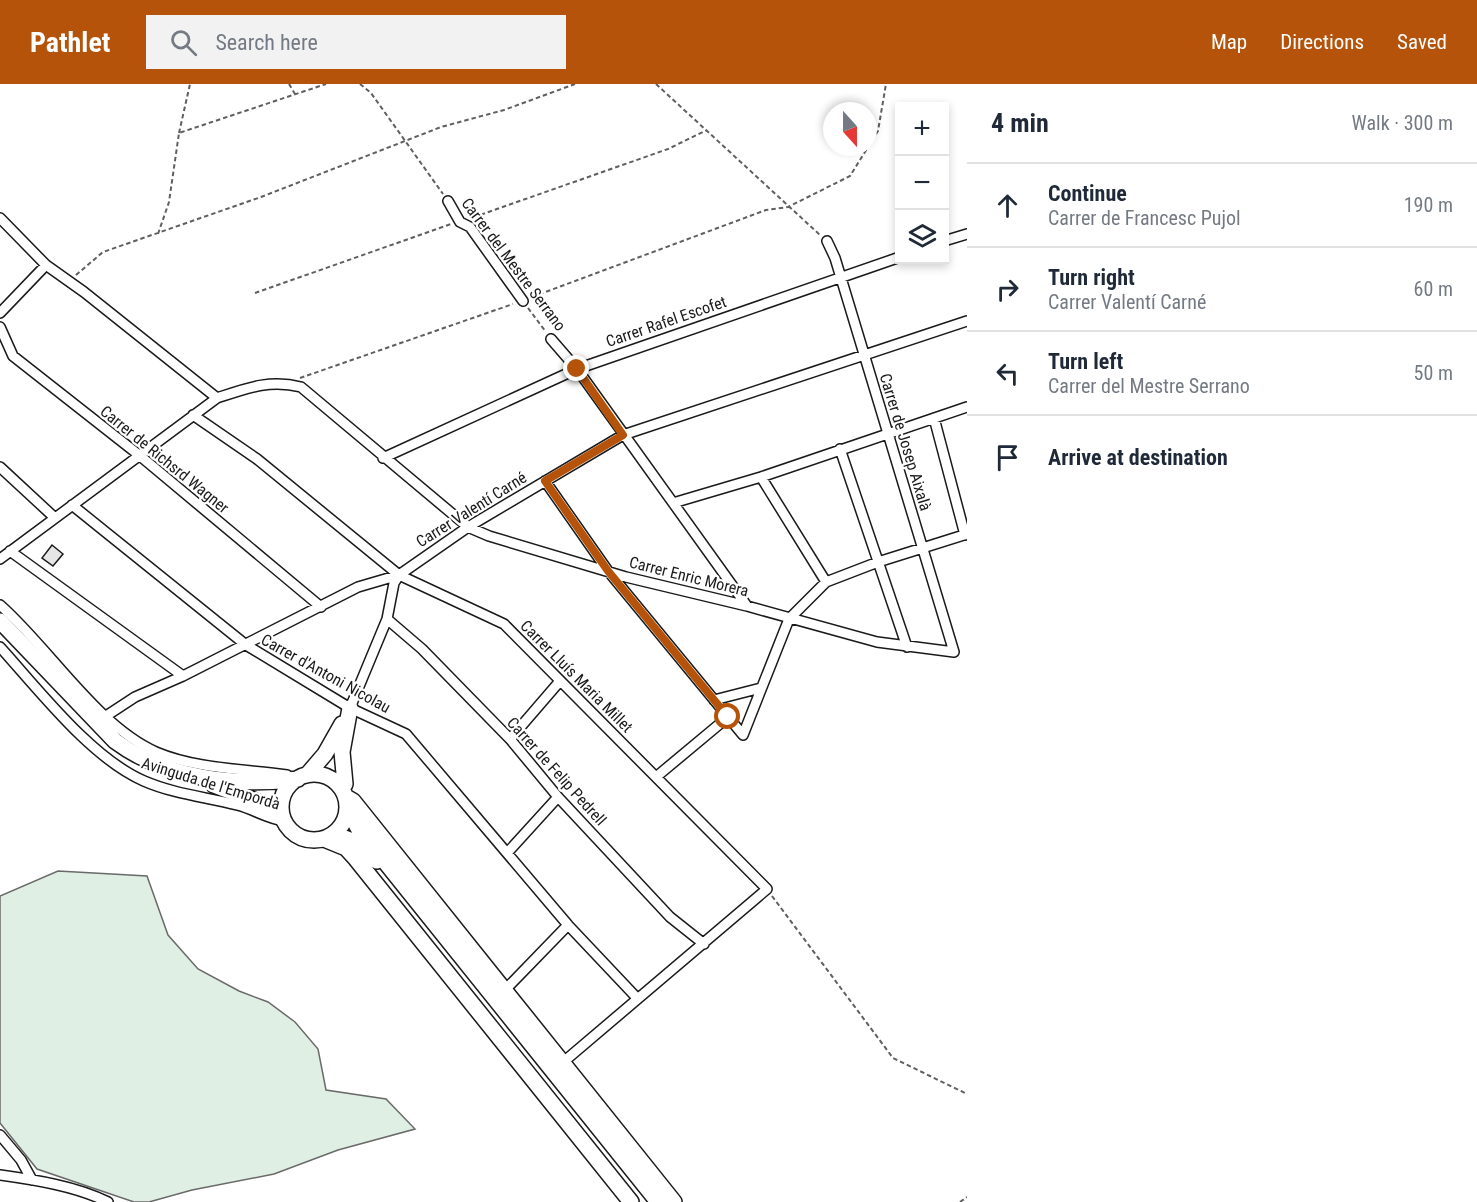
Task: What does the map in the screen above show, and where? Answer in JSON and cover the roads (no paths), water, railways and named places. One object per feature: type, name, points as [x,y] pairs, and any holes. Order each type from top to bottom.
[{"type":"main road","points":[[0,621],[115,741],[136,757],[158,766],[198,777],[268,783],[302,777],[327,777],[345,798],[358,828],[658,1202]]},
{"type":"main road","points":[[0,634],[121,753],[145,769],[228,789],[284,818],[297,835],[314,840],[329,836],[350,840],[372,855],[652,1202]]},
{"type":"main road","points":[[284,818],[284,794],[325,754],[350,708]]},
{"type":"main road","points":[[329,836],[346,818],[342,752],[350,708]]},
{"type":"main road","points":[[345,798],[353,801],[561,1064],[674,1202]]},
{"type":"main road","points":[[329,836],[346,848],[356,859],[632,1202]]},
{"type":"street","name":"Carrer del Mestre Serrano","points":[[448,201],[460,222],[470,227],[523,301]]},
{"type":"street","points":[[0,218],[46,265],[217,398],[0,559]]},
{"type":"street","points":[[949,241],[967,234]]},
{"type":"street","name":"Carrer de Josep Aixalà","points":[[827,241],[840,276],[954,652]]},
{"type":"street","name":"Carrer Rafel Escofet","points":[[383,458],[577,369],[895,258]]},
{"type":"street","points":[[0,313],[46,265]]},
{"type":"street","name":"Carrer Valentí Carné","points":[[106,716],[135,697],[246,645],[358,587],[399,575],[468,527],[623,435],[967,321]]},
{"type":"street","name":"Carrer de Richsrd Wagner","points":[[0,327],[13,356],[139,456],[321,608]]},
{"type":"street","name":"Carrer del Mestre Serrano","points":[[551,339],[577,369],[747,606]]},
{"type":"street","name":"Carrer Enric Morera","points":[[217,398],[249,387],[281,382],[301,387],[468,527],[489,536],[608,571],[876,642],[954,652]]},
{"type":"street","points":[[673,503],[761,477],[967,407]]},
{"type":"street","name":"Carrer Lluís Maria Millet","points":[[193,415],[257,459],[399,575],[504,624],[766,889],[704,944]]},
{"type":"street","points":[[545,481],[608,571],[743,735],[789,619],[826,582],[878,562],[966,534],[934,418]]},
{"type":"street","points":[[840,449],[907,647]]},
{"type":"street","points":[[0,467],[55,518]]},
{"type":"street","points":[[761,477],[826,582]]},
{"type":"street","name":"Carrer d'Antoni Nicolau","points":[[72,505],[246,645],[350,708],[406,734],[568,925],[637,998]]},
{"type":"street","points":[[10,551],[183,676]]},
{"type":"street","points":[[350,708],[387,619],[394,583],[399,575]]},
{"type":"street","points":[[0,605],[106,716],[134,739],[156,752],[184,761],[302,777]]},
{"type":"street","name":"Carrer de Felip Pedrell","points":[[387,619],[422,649],[510,739],[558,797],[670,917],[704,944]]},
{"type":"street","name":"Avinguda de l'Empordà","points":[[0,647],[89,742],[124,770],[144,781],[175,791],[239,805],[273,820],[284,818]]},
{"type":"street","points":[[510,739],[560,681]]},
{"type":"street","points":[[714,700],[761,688]]},
{"type":"street","points":[[656,777],[728,717]]},
{"type":"street","points":[[508,852],[558,797]]},
{"type":"street","points":[[504,991],[568,925]]},
{"type":"street","points":[[561,1064],[704,944]]},
{"type":"street","points":[[0,1135],[21,1160],[32,1180]]},
{"type":"street","points":[[0,1175],[32,1180],[95,1196],[108,1202]]}]
